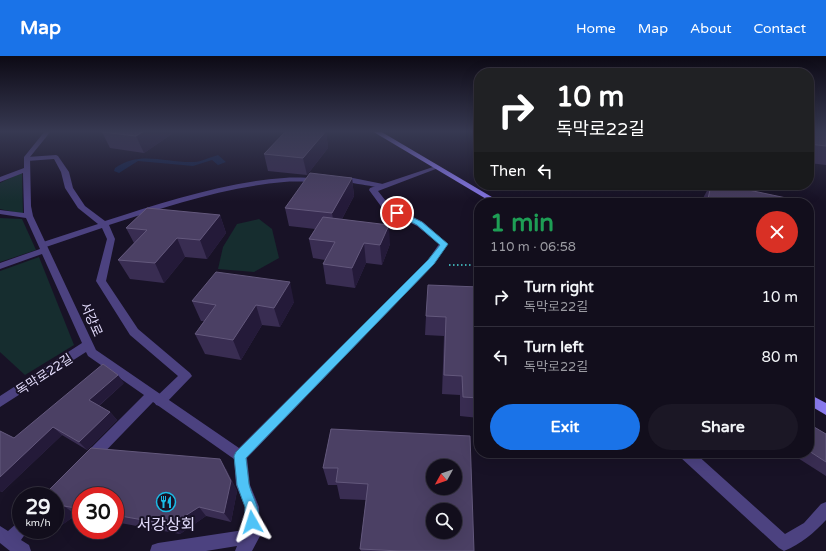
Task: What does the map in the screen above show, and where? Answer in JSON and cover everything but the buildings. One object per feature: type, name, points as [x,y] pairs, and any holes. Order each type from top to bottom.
[{"type":"main road","points":[[415,154],[474,189]]},
{"type":"main road","points":[[476,190],[490,198]]},
{"type":"main road","points":[[814,402],[826,410]]},
{"type":"street","points":[[29,154],[27,159],[56,158],[65,172],[69,188],[82,208],[104,224],[111,239],[102,281],[134,332],[186,376],[156,398],[80,468]]},
{"type":"street","name":"서강로","points":[[27,159],[27,206],[29,216],[92,353],[240,456]]},
{"type":"street","points":[[243,551],[252,536],[252,507],[243,485],[240,456],[431,262],[444,244],[420,224],[386,207],[373,190],[438,167]]},
{"type":"street","points":[[0,180],[27,169]]},
{"type":"street","points":[[0,266],[104,224],[162,206],[276,180],[348,179],[383,186]]},
{"type":"street","points":[[0,212],[29,216]]},
{"type":"street","name":"독막로22길","points":[[0,402],[88,345]]},
{"type":"street","points":[[690,458],[784,543],[809,528],[826,509]]},
{"type":"street","points":[[158,551],[252,536]]},
{"type":"street","points":[[5,538],[23,551]]},
{"type":"path","points":[[431,262],[455,265],[474,265]]},
{"type":"green space","points":[[22,172],[23,214],[0,209],[0,183]]},
{"type":"green space","points":[[0,218],[22,219],[36,250],[0,262]]},
{"type":"green space","points":[[259,219],[272,229],[279,258],[254,272],[218,269],[223,247],[237,224]]},
{"type":"green space","points":[[39,257],[74,345],[25,375],[0,352],[0,271]]},
{"type":"water","points":[[218,155],[226,162],[218,165],[212,160],[193,166],[138,161],[119,173],[114,171],[115,168],[124,163],[144,158],[194,162]]},
{"type":"place","name":"서강상회","points":[[166,502]]},
{"type":"route","points":[[252,522],[252,507],[243,485],[240,456],[431,262],[444,244],[420,224],[397,213]]}]
